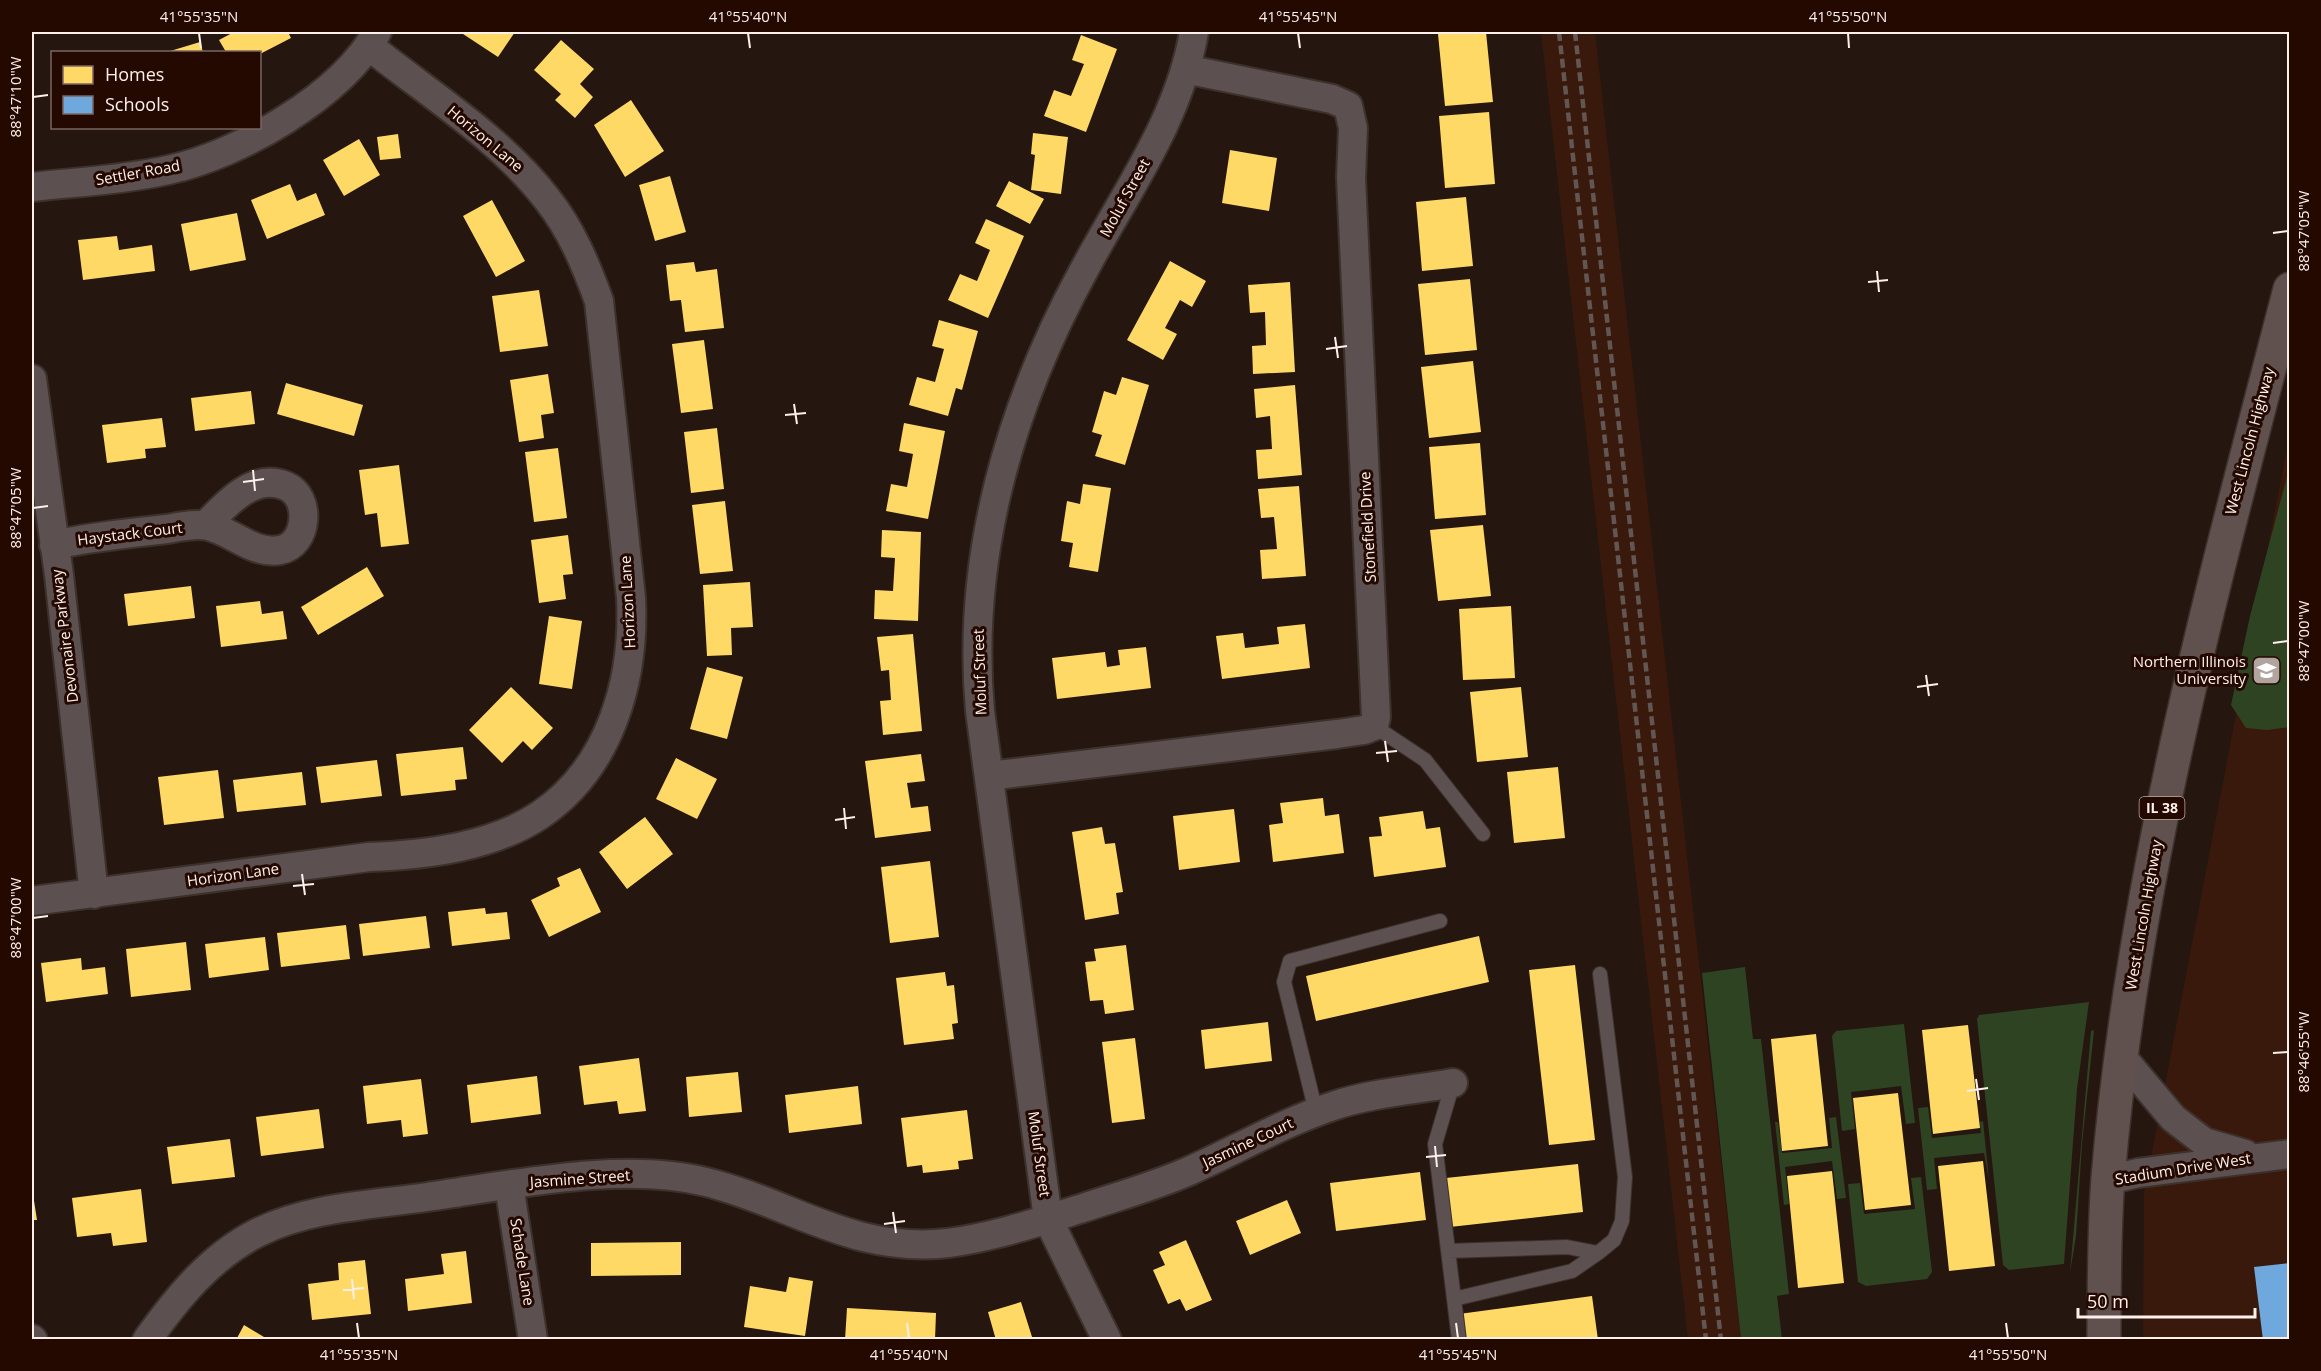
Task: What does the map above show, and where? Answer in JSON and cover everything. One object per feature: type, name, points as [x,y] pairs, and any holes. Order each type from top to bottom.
[{"type":"main road","name":"West Lincoln Highway","points":[[2104,1340],[2108,1180],[2121,1056],[2139,939],[2175,744],[2289,290]]},
{"type":"street","name":"Moluf Street","points":[[1107,1340],[1048,1219],[988,776],[977,664],[983,560],[1016,419],[1044,348],[1084,270],[1140,173],[1161,130],[1185,69],[1194,32]]},
{"type":"street","name":"Settler Road","points":[[32,187],[170,170],[217,154],[294,116],[334,83],[373,39]]},
{"type":"street","name":"Horizon Lane","points":[[32,902],[369,857],[407,856],[453,848],[497,835],[539,816],[576,781],[604,740],[620,704],[630,668],[633,633],[631,598],[599,301],[587,268],[570,232],[548,199],[516,164],[373,39]]},
{"type":"street","name":"Stonefield Drive","points":[[1185,69],[1332,99],[1347,106],[1353,128],[1351,178],[1371,583],[1376,717],[1374,726]]},
{"type":"street","name":"Devonaire Parkway","points":[[32,379],[54,545],[94,894]]},
{"type":"street","name":"Haystack Court","points":[[54,545],[86,538],[206,525]]},
{"type":"street","points":[[988,776],[1337,734],[1374,726]]},
{"type":"street","name":"Stadium Drive West","points":[[2121,1056],[2173,1118],[2204,1142],[2259,1158]]},
{"type":"street","name":"Jasmine Court","points":[[1048,1219],[1157,1184],[1285,1124],[1339,1103],[1453,1083]]},
{"type":"street","name":"Stadium Drive West","points":[[2108,1180],[2138,1173],[2289,1154]]},
{"type":"street","name":"Jasmine Street","points":[[147,1340],[168,1311],[201,1274],[236,1245],[260,1232],[304,1216],[509,1185],[584,1176],[657,1174],[684,1177],[709,1183],[868,1239],[909,1245],[946,1243],[992,1235],[1048,1219]]},
{"type":"street","name":"Schade Lane","points":[[509,1185],[533,1340]]},
{"type":"lane","points":[[1374,726],[1425,760],[1483,834]]},
{"type":"lane","points":[[1316,1112],[1284,982],[1290,962],[1440,921]]},
{"type":"lane","points":[[1454,1299],[1572,1271],[1614,1240],[1622,1221],[1625,1177],[1600,974]]},
{"type":"lane","points":[[1453,1083],[1435,1144],[1459,1340]]},
{"type":"lane","points":[[1448,1251],[1567,1247],[1598,1253]]},
{"type":"shaded area","points":[[1541,32],[1595,32],[1741,1339],[1688,1339]]},
{"type":"shaded area","name":"Northern Illinois University","points":[[2289,438],[2289,1339],[2143,1340],[2144,1194]]},
{"type":"green space","points":[[2289,469],[2289,727],[2267,730],[2246,728],[2231,705],[2250,616]]},
{"type":"green space","points":[[1745,967],[1753,1039],[1761,1039],[1789,1294],[1777,1296],[1782,1339],[1741,1339],[1702,973]]},
{"type":"green space","points":[[2089,1002],[2077,1089],[2064,1264],[2009,1270],[2003,1265],[1977,1019],[1979,1015]]},
{"type":"green space","points":[[1904,1024],[1915,1123],[1906,1124],[1901,1086],[1851,1092],[1855,1129],[1842,1131],[1832,1036],[1836,1031]]},
{"type":"green space","points":[[2094,1030],[2082,1144],[2076,1236],[2070,1273],[2091,1031]]},
{"type":"green space","points":[[1928,1107],[1932,1138],[1981,1133],[1980,1122],[1983,1121],[1989,1180],[1984,1153],[1934,1158],[1937,1189],[1927,1190],[1918,1108]]},
{"type":"green space","points":[[1836,1117],[1846,1198],[1837,1199],[1832,1161],[1785,1167],[1789,1204],[1784,1205],[1775,1122],[1778,1122],[1782,1153],[1832,1148],[1829,1118]]},
{"type":"green space","points":[[1921,1177],[1932,1272],[1927,1279],[1866,1286],[1858,1282],[1848,1184],[1860,1183],[1864,1214],[1915,1209],[1911,1178]]},
{"type":"building: Homes","points":[[234,32],[288,32],[291,38],[261,53],[261,51],[225,51],[219,40]]},
{"type":"building: Homes","points":[[460,32],[515,32],[498,57]]},
{"type":"building: Homes","points":[[1486,32],[1493,102],[1445,106],[1438,34]]},
{"type":"building: Homes","points":[[1081,35],[1117,49],[1086,132],[1044,116],[1054,90],[1071,96],[1084,64],[1072,60]]},
{"type":"building: Homes","points":[[561,40],[594,69],[580,84],[593,97],[575,118],[555,100],[561,94],[534,70]]},
{"type":"building: Homes","points":[[200,42],[203,51],[170,51]]},
{"type":"building: Homes","points":[[631,100],[664,151],[625,177],[594,125]]},
{"type":"building: Homes","points":[[1489,112],[1495,184],[1445,188],[1439,116]]},
{"type":"building: Homes","points":[[1033,133],[1068,137],[1061,194],[1031,190],[1035,155],[1031,154]]},
{"type":"building: Homes","points":[[398,134],[401,158],[380,160],[377,137]]},
{"type":"building: Homes","points":[[359,139],[380,175],[344,196],[323,160]]},
{"type":"building: Homes","points":[[1230,150],[1277,158],[1269,211],[1222,203]]},
{"type":"building: Homes","points":[[670,176],[686,232],[655,241],[639,185]]},
{"type":"building: Homes","points":[[1009,181],[1044,199],[1030,224],[996,206]]},
{"type":"building: Homes","points":[[290,184],[297,201],[316,193],[325,215],[267,239],[251,200]]},
{"type":"building: Homes","points":[[1466,197],[1473,266],[1422,271],[1416,202]]},
{"type":"building: Homes","points":[[492,200],[525,261],[496,277],[463,216]]},
{"type":"building: Homes","points":[[237,213],[246,260],[190,271],[181,224]]},
{"type":"building: Homes","points":[[986,219],[1024,236],[988,318],[948,300],[960,274],[977,281],[990,250],[975,243]]},
{"type":"building: Homes","points":[[117,236],[119,250],[152,245],[155,271],[83,280],[78,240]]},
{"type":"building: Homes","points":[[1170,261],[1206,281],[1192,307],[1180,300],[1165,328],[1177,334],[1163,360],[1127,340]]},
{"type":"building: Homes","points":[[694,262],[696,272],[717,269],[724,328],[685,332],[681,300],[670,301],[666,265]]},
{"type":"building: Homes","points":[[1470,279],[1477,350],[1425,355],[1418,284]]},
{"type":"building: Homes","points":[[1290,282],[1295,372],[1253,374],[1252,346],[1266,345],[1265,312],[1250,313],[1248,285]]},
{"type":"building: Homes","points":[[539,290],[548,346],[500,352],[492,296]]},
{"type":"building: Homes","points":[[939,320],[978,331],[962,390],[956,388],[948,416],[909,405],[917,377],[935,382],[944,349],[932,346]]},
{"type":"building: Homes","points":[[704,340],[713,409],[681,413],[672,344]]},
{"type":"building: Homes","points":[[1473,361],[1481,432],[1429,438],[1421,367]]},
{"type":"building: Homes","points":[[548,374],[554,413],[541,415],[544,438],[519,442],[510,380]]},
{"type":"building: Homes","points":[[1122,377],[1149,385],[1125,465],[1095,456],[1102,435],[1092,432],[1104,391],[1116,395]]},
{"type":"building: Homes","points":[[286,383],[363,405],[354,436],[277,414]]},
{"type":"building: Homes","points":[[1295,385],[1302,475],[1258,479],[1256,450],[1272,449],[1270,416],[1256,418],[1254,389]]},
{"type":"building: Homes","points":[[251,391],[255,424],[195,431],[191,398]]},
{"type":"building: Homes","points":[[162,418],[166,447],[145,449],[146,458],[107,463],[102,425]]},
{"type":"building: Homes","points":[[904,423],[945,431],[928,519],[886,511],[891,484],[907,487],[913,454],[899,451]]},
{"type":"building: Homes","points":[[717,428],[724,489],[691,493],[684,432]]},
{"type":"building: Homes","points":[[1480,443],[1486,515],[1435,519],[1429,447]]},
{"type":"building: Homes","points":[[558,448],[567,518],[534,522],[525,452]]},
{"type":"building: Homes","points":[[399,465],[409,544],[381,547],[377,513],[365,515],[359,470]]},
{"type":"building: Homes","points":[[1083,484],[1111,488],[1098,572],[1069,567],[1073,543],[1061,541],[1067,501],[1080,504]]},
{"type":"building: Homes","points":[[1299,486],[1306,576],[1262,579],[1260,550],[1277,549],[1274,517],[1261,518],[1258,489]]},
{"type":"building: Homes","points":[[725,501],[733,571],[700,574],[692,505]]},
{"type":"building: Homes","points":[[1483,525],[1491,596],[1438,601],[1430,530]]},
{"type":"building: Homes","points":[[882,530],[921,532],[918,621],[874,619],[875,590],[893,591],[895,558],[881,557]]},
{"type":"building: Homes","points":[[568,535],[573,574],[563,575],[566,599],[539,603],[531,540]]},
{"type":"building: Homes","points":[[367,567],[384,596],[318,635],[301,607]]},
{"type":"building: Homes","points":[[750,582],[753,627],[731,628],[732,655],[707,656],[703,585]]},
{"type":"building: Homes","points":[[191,586],[195,618],[128,626],[124,594]]},
{"type":"building: Homes","points":[[260,601],[262,614],[283,611],[287,639],[221,647],[216,606]]},
{"type":"building: Homes","points":[[1511,606],[1515,678],[1463,680],[1459,609]]},
{"type":"building: Homes","points":[[549,616],[582,621],[572,689],[539,684]]},
{"type":"building: Homes","points":[[1305,624],[1310,668],[1222,679],[1216,636],[1243,633],[1245,648],[1279,644],[1277,627]]},
{"type":"building: Homes","points":[[913,634],[922,731],[883,735],[880,701],[891,700],[889,670],[881,671],[877,637]]},
{"type":"building: Homes","points":[[1146,647],[1151,688],[1057,699],[1052,658],[1105,652],[1107,667],[1120,665],[1118,650]]},
{"type":"building: Homes","points":[[707,667],[743,677],[727,739],[690,729]]},
{"type":"building: Homes","points":[[511,687],[553,728],[532,750],[523,741],[502,763],[469,730]]},
{"type":"building: Homes","points":[[1521,687],[1528,757],[1477,762],[1470,692]]},
{"type":"building: Homes","points":[[463,747],[467,779],[455,780],[456,790],[401,796],[396,754]]},
{"type":"building: Homes","points":[[921,754],[925,781],[907,783],[911,808],[928,806],[931,831],[875,838],[865,761]]},
{"type":"building: Homes","points":[[676,758],[717,779],[697,819],[656,799]]},
{"type":"building: Homes","points":[[377,760],[382,796],[321,803],[316,767]]},
{"type":"building: Homes","points":[[1558,767],[1565,838],[1514,843],[1507,772]]},
{"type":"building: Homes","points":[[218,770],[224,818],[164,825],[158,777]]},
{"type":"building: Homes","points":[[302,772],[306,805],[237,812],[233,780]]},
{"type":"building: Homes","points":[[1323,798],[1325,816],[1339,814],[1344,853],[1273,862],[1269,825],[1283,823],[1280,803]]},
{"type":"building: Homes","points":[[1234,809],[1240,862],[1179,870],[1173,816]]},
{"type":"building: Homes","points":[[1423,811],[1426,829],[1440,827],[1446,867],[1374,877],[1369,837],[1382,836],[1379,817]]},
{"type":"building: Homes","points":[[645,817],[673,854],[627,889],[599,852]]},
{"type":"building: Homes","points":[[1102,827],[1105,844],[1115,843],[1123,892],[1116,893],[1119,914],[1085,920],[1072,832]]},
{"type":"building: Homes","points":[[930,861],[939,937],[890,943],[881,867]]},
{"type":"building: Homes","points":[[580,868],[601,912],[549,937],[531,900],[560,886],[557,878]]},
{"type":"building: Homes","points":[[485,908],[486,914],[507,912],[510,939],[452,946],[448,912]]},
{"type":"building: Homes","points":[[426,916],[430,948],[363,956],[359,924]]},
{"type":"building: Homes","points":[[346,925],[350,959],[281,967],[277,933]]},
{"type":"building: Homes","points":[[1479,936],[1489,982],[1316,1021],[1306,976]]},
{"type":"building: Homes","points":[[265,937],[269,970],[209,978],[205,944]]},
{"type":"building: Homes","points":[[186,942],[191,990],[131,997],[126,949]]},
{"type":"building: Homes","points":[[1126,945],[1134,1010],[1105,1014],[1103,1000],[1090,1001],[1085,962],[1096,961],[1094,949]]},
{"type":"building: Homes","points":[[81,958],[82,970],[105,967],[108,994],[46,1002],[41,963]]},
{"type":"building: Homes","points":[[1575,965],[1595,1140],[1549,1145],[1529,970]]},
{"type":"building: Homes","points":[[945,972],[947,986],[954,985],[958,1023],[952,1024],[954,1039],[904,1045],[896,978]]},
{"type":"building: Homes","points":[[1268,1022],[1272,1061],[1205,1069],[1201,1030]]},
{"type":"building: Homes","points":[[1968,1025],[1980,1128],[1933,1134],[1922,1030]]},
{"type":"building: Homes","points":[[1816,1034],[1828,1146],[1782,1151],[1771,1039]]},
{"type":"building: Homes","points":[[1135,1038],[1145,1119],[1112,1123],[1102,1042]]},
{"type":"building: Homes","points":[[639,1058],[646,1111],[619,1114],[617,1101],[584,1105],[579,1066]]},
{"type":"building: Homes","points":[[738,1072],[742,1112],[689,1117],[686,1077]]},
{"type":"building: Homes","points":[[537,1076],[541,1114],[471,1123],[467,1085]]},
{"type":"building: Homes","points":[[421,1079],[428,1134],[403,1137],[401,1120],[367,1124],[363,1086]]},
{"type":"building: Homes","points":[[858,1086],[862,1124],[789,1133],[785,1095]]},
{"type":"building: Homes","points":[[1898,1093],[1911,1205],[1865,1210],[1853,1098]]},
{"type":"building: Homes","points":[[319,1109],[324,1148],[261,1156],[256,1117]]},
{"type":"building: Homes","points":[[967,1110],[973,1159],[958,1161],[959,1169],[923,1173],[922,1165],[907,1167],[901,1118]]},
{"type":"building: Homes","points":[[230,1139],[235,1177],[172,1184],[167,1147]]},
{"type":"building: Homes","points":[[1983,1161],[1995,1266],[1949,1271],[1938,1166]]},
{"type":"building: Homes","points":[[1578,1164],[1583,1212],[1450,1227],[1446,1178]]},
{"type":"building: Homes","points":[[1832,1171],[1844,1283],[1798,1288],[1787,1176]]},
{"type":"building: Homes","points":[[1420,1172],[1426,1220],[1336,1231],[1330,1183]]},
{"type":"building: Homes","points":[[32,1188],[37,1220],[32,1220]]},
{"type":"building: Homes","points":[[141,1189],[147,1242],[113,1246],[111,1233],[77,1237],[72,1198]]},
{"type":"building: Homes","points":[[1287,1200],[1301,1233],[1250,1255],[1236,1221]]},
{"type":"building: Homes","points":[[1186,1240],[1212,1300],[1186,1311],[1180,1299],[1168,1304],[1153,1270],[1165,1265],[1159,1252]]},
{"type":"building: Homes","points":[[681,1242],[681,1275],[591,1276],[591,1243]]},
{"type":"building: Homes","points":[[466,1251],[472,1303],[408,1311],[405,1279],[444,1274],[441,1254]]},
{"type":"building: Homes","points":[[365,1260],[371,1314],[312,1320],[308,1284],[339,1280],[338,1263]]},
{"type":"building: Homes","points":[[789,1277],[813,1281],[805,1336],[744,1327],[750,1286],[786,1292]]},
{"type":"building: Homes","points":[[1592,1296],[1598,1340],[1462,1340],[1459,1314]]},
{"type":"building: Homes","points":[[1021,1302],[1033,1340],[996,1340],[988,1312]]},
{"type":"building: Homes","points":[[847,1308],[936,1313],[935,1340],[845,1340]]},
{"type":"building: Homes","points":[[244,1325],[269,1340],[236,1340]]},
{"type":"building: Schools","points":[[2290,1263],[2290,1340],[2263,1340],[2254,1267]]},
{"type":"railway","points":[[1559,32],[1706,1340]]},
{"type":"railway","points":[[1575,32],[1721,1340]]},
{"type":"place","name":"Northern Illinois University","points":[[2267,671]]}]
